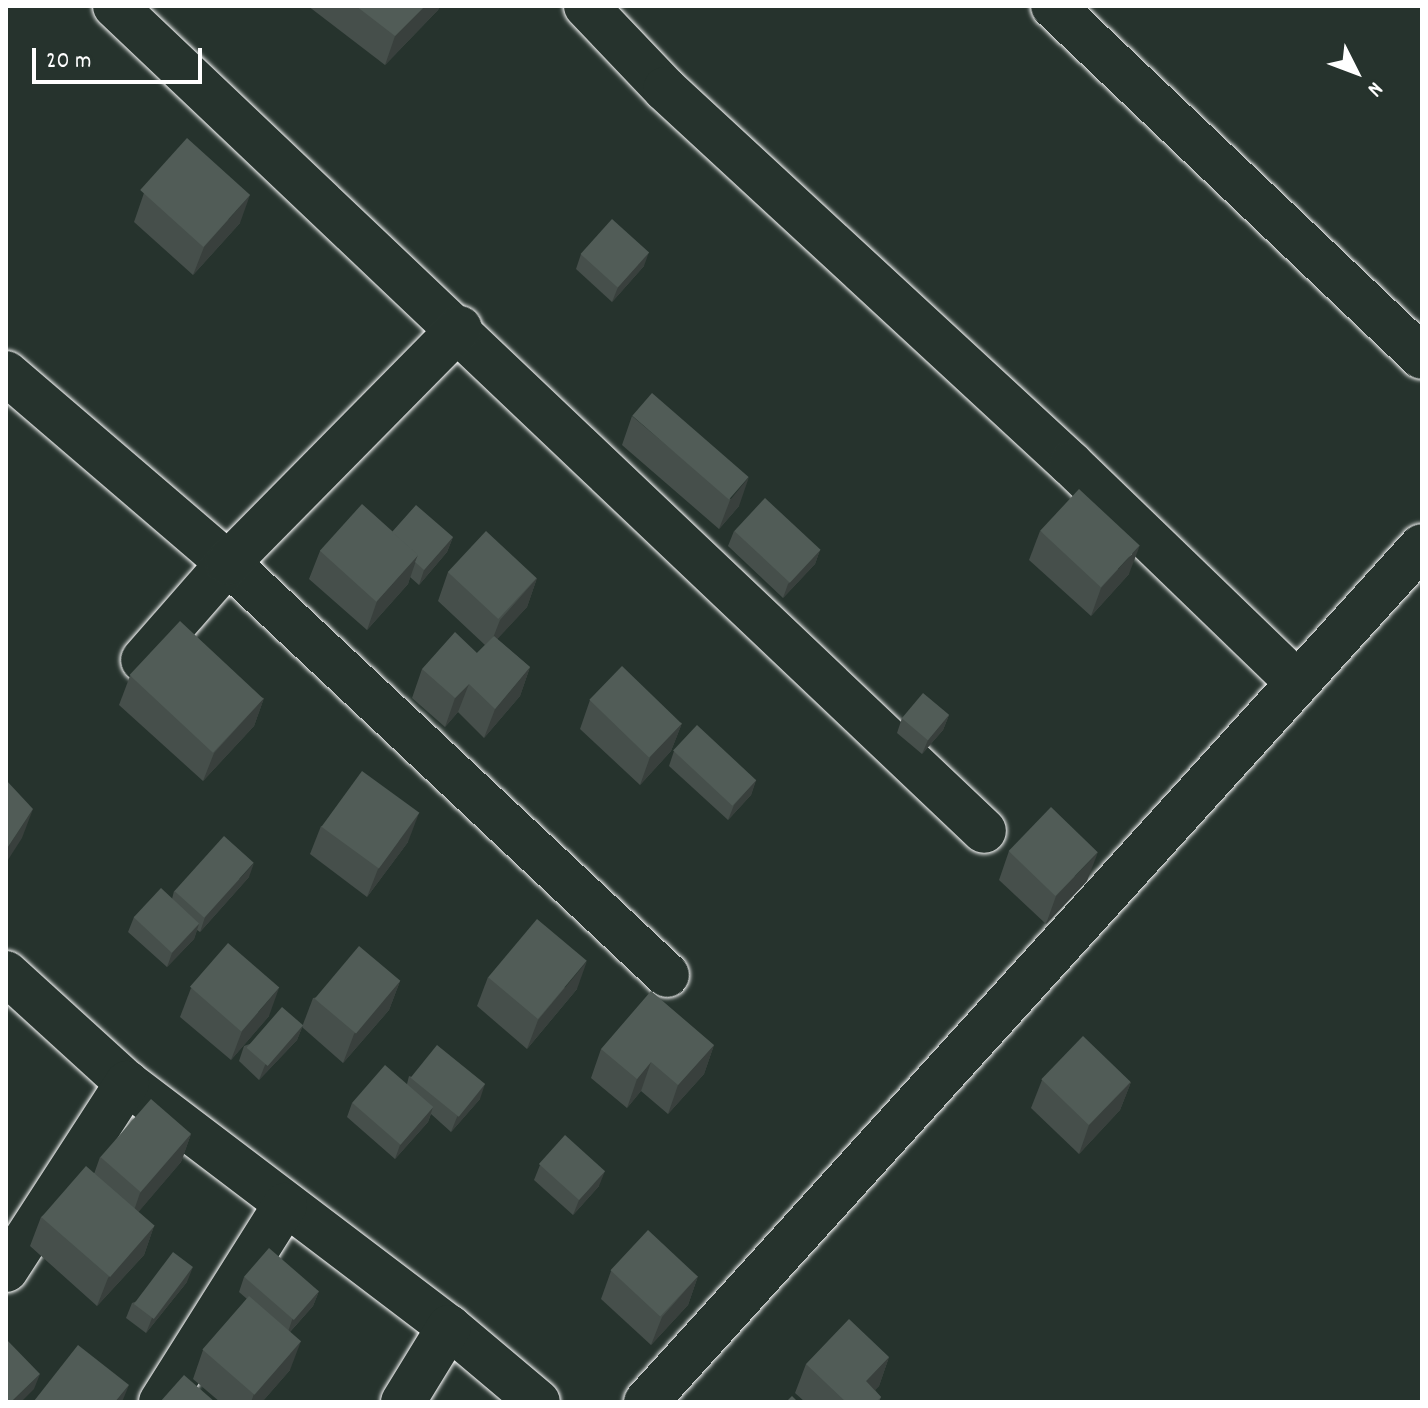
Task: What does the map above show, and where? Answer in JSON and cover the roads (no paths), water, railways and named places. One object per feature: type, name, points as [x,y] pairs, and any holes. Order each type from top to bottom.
[{"type":"street","points":[[115,6],[460,328],[984,831]]},
{"type":"street","points":[[586,6],[665,89],[1071,464],[1298,683]]},
{"type":"street","points":[[1053,6],[1422,357]]},
{"type":"street","points":[[143,660],[228,563],[460,328]]},
{"type":"street","points":[[6,373],[228,563],[667,975]]},
{"type":"street","points":[[646,1402],[1422,546]]},
{"type":"street","points":[[6,973],[127,1083],[449,1327],[538,1402]]},
{"type":"street","points":[[6,1270],[127,1083]]},
{"type":"street","points":[[161,1402],[285,1205]]},
{"type":"street","points":[[403,1402],[449,1327]]}]
